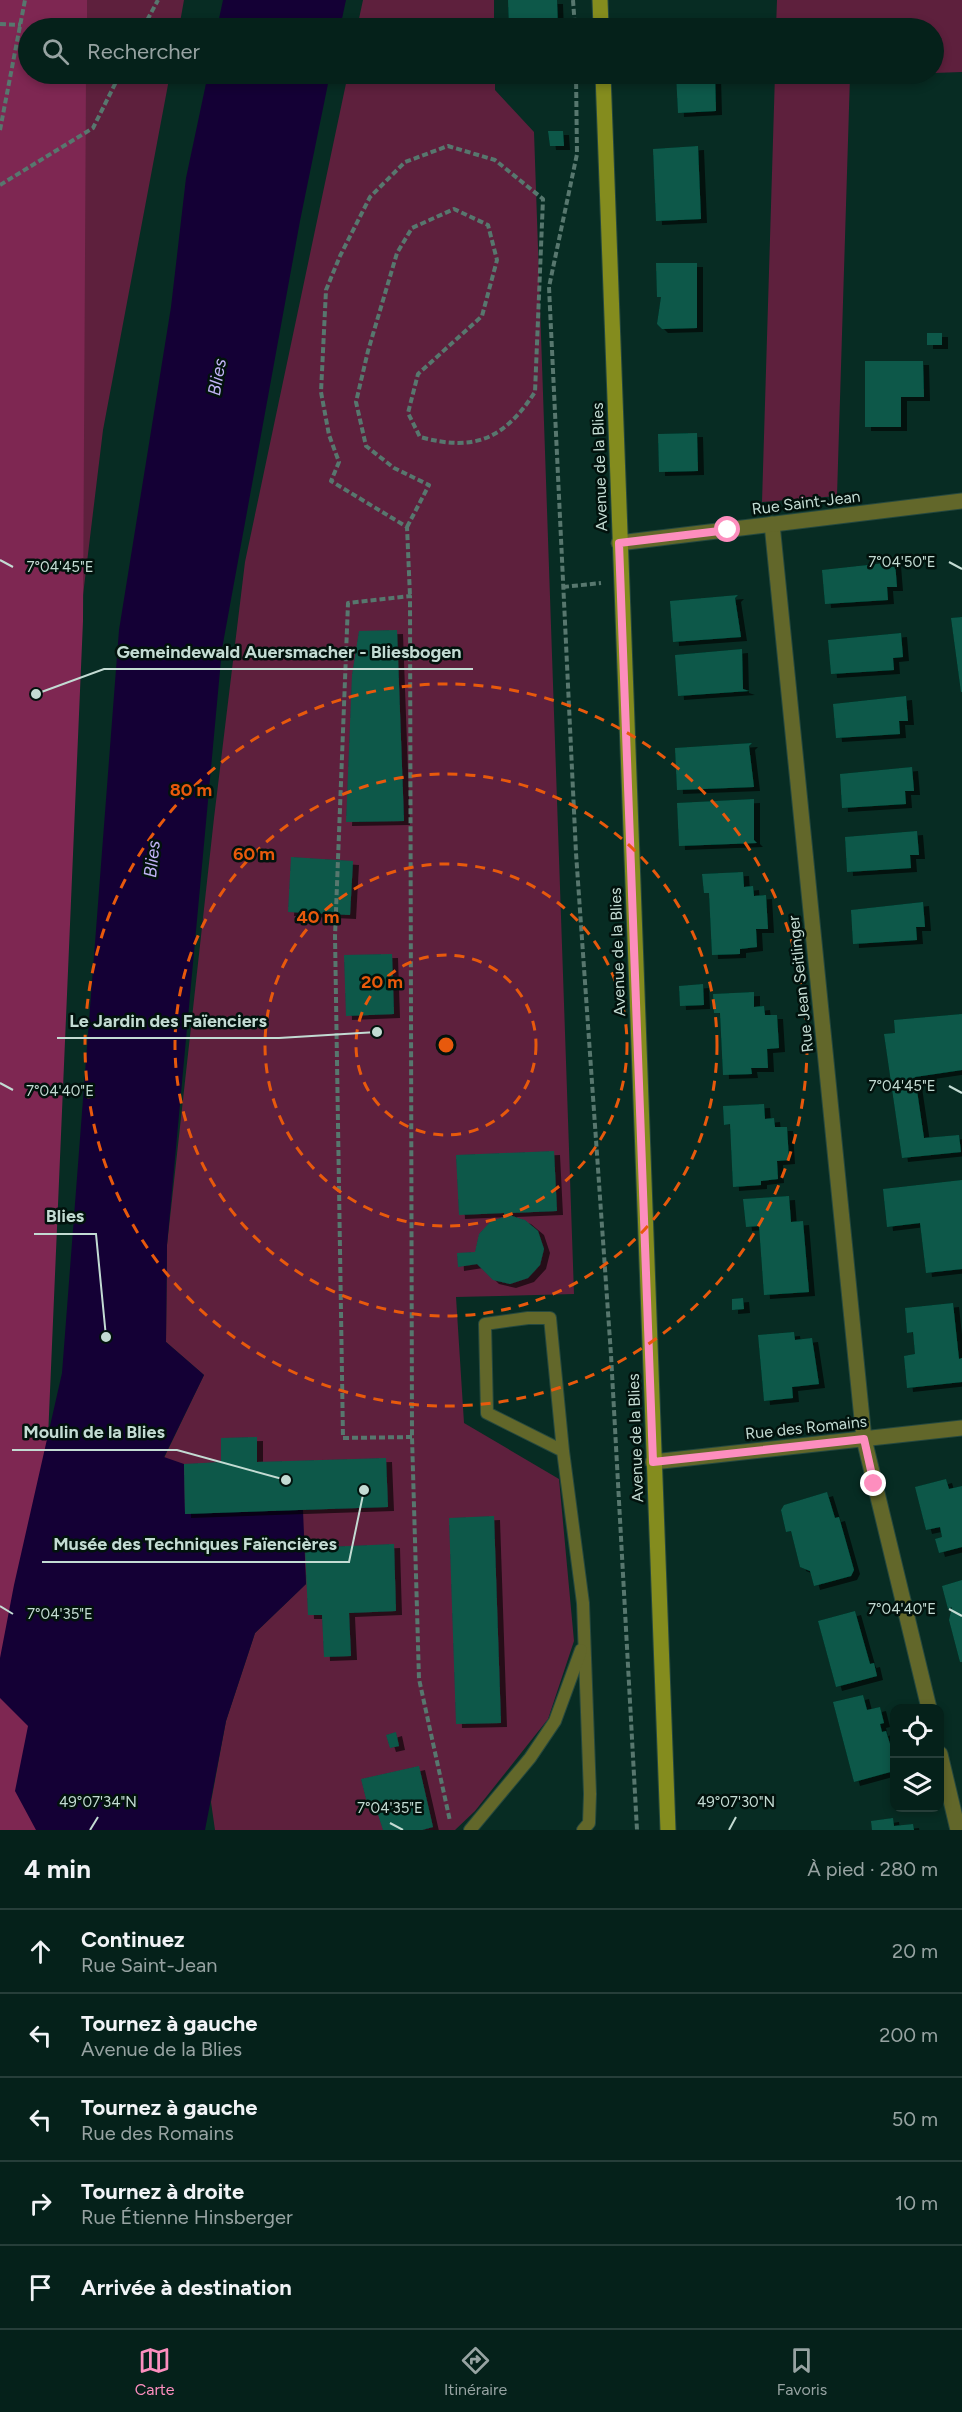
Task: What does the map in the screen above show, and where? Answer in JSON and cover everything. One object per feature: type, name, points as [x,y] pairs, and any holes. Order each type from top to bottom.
[{"type":"main road","points":[[600,0],[601,18]]},
{"type":"main road","name":"Avenue de la Blies","points":[[603,84],[668,1830]]},
{"type":"street","name":"Rue Saint-Jean","points":[[619,543],[962,501]]},
{"type":"street","name":"Rue Jean Seitlinger","points":[[772,524],[864,1439],[928,1704]]},
{"type":"street","name":"Rue des Romains","points":[[653,1462],[962,1428]]},
{"type":"street","points":[[940,1758],[958,1830]]},
{"type":"lane","points":[[563,1451],[487,1413],[485,1324],[528,1317],[550,1318],[563,1451],[583,1603],[590,1794],[589,1822],[583,1830]]},
{"type":"lane","points":[[470,1829],[530,1758],[555,1721],[584,1643]]},
{"type":"path","points":[[22,18],[25,0]]},
{"type":"path","points":[[148,18],[158,0]]},
{"type":"path","points":[[573,0],[574,18]]},
{"type":"path","points":[[0,24],[18,25]]},
{"type":"path","points":[[0,130],[18,40]]},
{"type":"path","points":[[0,185],[93,128],[115,84]]},
{"type":"path","points":[[576,84],[577,154],[549,287],[576,853],[611,1355],[637,1830]]},
{"type":"path","points":[[407,527],[331,481],[339,462],[329,435],[321,392],[326,290],[340,255],[370,197],[405,162],[448,146],[495,160],[543,199],[535,392],[519,417],[490,438],[450,445],[420,437],[408,413],[418,374],[482,316],[497,260],[488,225],[454,209],[412,228],[397,253],[368,351],[356,402],[366,446],[394,468],[429,485],[407,527],[410,596],[412,1437],[419,1679],[452,1830]]},
{"type":"path","points":[[563,587],[621,582]]},
{"type":"path","points":[[410,596],[348,603],[335,936],[343,1438],[412,1437]]},
{"type":"shaded area","points":[[0,0],[184,0],[181,18],[18,18],[18,84],[168,84],[103,430],[39,959]]},
{"type":"shaded area","points":[[0,0],[87,0],[87,18],[18,18],[18,84],[86,84],[83,621],[48,1438],[42,1830],[0,1830]]},
{"type":"shaded area","points":[[363,0],[494,0],[494,18],[359,18]]},
{"type":"shaded area","points":[[777,0],[962,0],[962,72],[944,73],[944,18],[776,18]]},
{"type":"shaded area","points":[[346,84],[495,84],[495,90],[534,132],[574,1294],[456,1297],[464,1423],[559,1479],[574,1641],[548,1719],[475,1811],[455,1830],[215,1830],[211,1802],[226,1721],[255,1633],[306,1584],[302,1510],[185,1514],[164,1458],[204,1375],[166,1342],[167,1245],[245,562]]},
{"type":"shaded area","points":[[775,84],[850,84],[837,496],[762,502]]},
{"type":"water","points":[[223,0],[346,0],[342,18],[219,18]]},
{"type":"water","points":[[206,84],[328,84],[300,221],[222,649],[167,1245],[166,1342],[204,1375],[164,1457],[184,1464],[185,1514],[303,1510],[306,1584],[255,1633],[226,1721],[205,1830],[36,1830],[15,1791],[28,1726],[0,1698],[0,1658],[14,1585],[62,1373],[119,630],[171,307],[186,178]]},
{"type":"building","points":[[508,0],[557,0],[558,18],[509,18]]},
{"type":"building","points":[[677,84],[715,84],[716,111],[678,113]]},
{"type":"building","points":[[548,131],[563,131],[564,146],[550,146]]},
{"type":"building","points":[[698,146],[701,219],[656,221],[653,149]]},
{"type":"building","points":[[656,263],[697,263],[697,328],[662,329],[657,324],[661,297],[657,297]]},
{"type":"building","points":[[927,333],[942,333],[942,345],[927,345]]},
{"type":"building","points":[[865,361],[923,361],[924,397],[901,397],[901,427],[865,427]]},
{"type":"building","points":[[697,433],[698,471],[659,472],[658,434]]},
{"type":"building","points":[[895,562],[897,587],[887,587],[888,600],[825,604],[822,570]]},
{"type":"building","points":[[738,595],[735,598],[741,637],[673,642],[670,601]]},
{"type":"building","points":[[962,617],[962,692],[961,692],[951,618]]},
{"type":"building","points":[[397,630],[404,821],[346,822],[352,675],[359,631]]},
{"type":"building","points":[[901,633],[903,657],[893,658],[894,670],[831,674],[828,640]]},
{"type":"building","points":[[742,649],[743,689],[749,691],[678,696],[675,655]]},
{"type":"building","points":[[906,696],[908,721],[899,721],[900,734],[836,738],[833,704]]},
{"type":"building","points":[[752,743],[749,746],[754,787],[677,790],[675,748]]},
{"type":"building","points":[[912,767],[914,791],[905,791],[906,804],[842,808],[840,774]]},
{"type":"building","points":[[754,799],[754,840],[757,843],[679,846],[677,803]]},
{"type":"building","points":[[917,831],[919,855],[910,855],[911,868],[847,872],[845,837]]},
{"type":"building","points":[[291,857],[353,861],[350,915],[288,912]]},
{"type":"building","points":[[743,872],[744,887],[753,886],[754,896],[766,895],[768,929],[756,929],[757,947],[740,949],[740,954],[712,955],[709,893],[704,893],[702,874]]},
{"type":"building","points":[[923,902],[925,927],[916,927],[917,940],[853,944],[851,910]]},
{"type":"building","points":[[392,954],[394,1014],[346,1016],[344,955]]},
{"type":"building","points":[[703,984],[704,1005],[680,1006],[679,986]]},
{"type":"building","points":[[754,992],[754,1007],[764,1006],[765,1015],[777,1015],[779,1048],[767,1049],[768,1068],[751,1068],[752,1074],[723,1075],[720,1013],[714,1013],[713,994]]},
{"type":"building","points":[[962,1014],[962,1070],[915,1077],[924,1138],[959,1135],[961,1152],[902,1158],[884,1034],[895,1033],[894,1020]]},
{"type":"building","points":[[764,1104],[765,1119],[774,1118],[775,1127],[787,1127],[789,1160],[777,1161],[778,1179],[761,1181],[761,1185],[733,1187],[730,1124],[724,1125],[723,1106]]},
{"type":"building","points":[[554,1151],[557,1211],[511,1213],[512,1216],[525,1220],[538,1231],[544,1249],[540,1265],[528,1278],[510,1284],[493,1280],[477,1264],[458,1267],[457,1253],[475,1252],[479,1234],[491,1221],[504,1217],[504,1213],[459,1215],[456,1155]]},
{"type":"building","points":[[962,1180],[962,1269],[926,1273],[920,1223],[887,1227],[883,1189]]},
{"type":"building","points":[[789,1196],[791,1222],[803,1221],[809,1292],[764,1295],[759,1226],[746,1227],[743,1199]]},
{"type":"building","points":[[743,1298],[744,1309],[732,1310],[732,1299]]},
{"type":"building","points":[[953,1303],[959,1359],[962,1358],[962,1382],[907,1388],[904,1356],[915,1354],[913,1332],[907,1333],[905,1308]]},
{"type":"building","points":[[794,1332],[795,1340],[812,1338],[819,1384],[792,1387],[793,1398],[764,1401],[758,1335]]},
{"type":"building","points":[[257,1437],[257,1462],[386,1458],[388,1507],[185,1514],[184,1464],[221,1462],[221,1438]]},
{"type":"building","points":[[946,1479],[949,1489],[962,1486],[962,1547],[939,1553],[935,1539],[942,1537],[940,1527],[926,1530],[915,1487]]},
{"type":"building","points":[[827,1492],[835,1518],[839,1517],[854,1570],[851,1576],[814,1586],[810,1571],[800,1567],[791,1531],[786,1532],[781,1510],[784,1505]]},
{"type":"building","points":[[494,1516],[501,1723],[456,1724],[449,1518]]},
{"type":"building","points":[[394,1544],[396,1611],[349,1613],[351,1656],[324,1657],[322,1615],[308,1615],[305,1548]]},
{"type":"building","points":[[962,1580],[962,1662],[960,1662],[949,1620],[952,1607],[948,1609],[942,1586]]},
{"type":"building","points":[[855,1611],[870,1664],[874,1663],[877,1676],[836,1687],[818,1621]]},
{"type":"building","points":[[863,1695],[867,1710],[880,1707],[884,1723],[880,1724],[882,1732],[886,1731],[890,1744],[890,1772],[854,1782],[833,1702]]},
{"type":"building","points":[[396,1732],[399,1746],[390,1748],[386,1735]]},
{"type":"building","points":[[419,1766],[433,1827],[422,1830],[383,1830],[374,1802],[367,1803],[361,1779]]},
{"type":"building","points":[[893,1818],[894,1826],[913,1824],[914,1830],[872,1830],[871,1821]]},
{"type":"place","name":"Gemeindewald Auersmacher - Bliesbogen","points":[[36,694]]},
{"type":"place","name":"Le Jardin des Faïenciers","points":[[377,1032]]},
{"type":"place","name":"Blies","points":[[106,1337]]},
{"type":"place","name":"Moulin de la Blies","points":[[286,1480]]},
{"type":"place","name":"Musée des Techniques Faïencières","points":[[364,1490]]},
{"type":"route","points":[[728,530],[619,543],[653,1462],[864,1439],[874,1484]]}]
